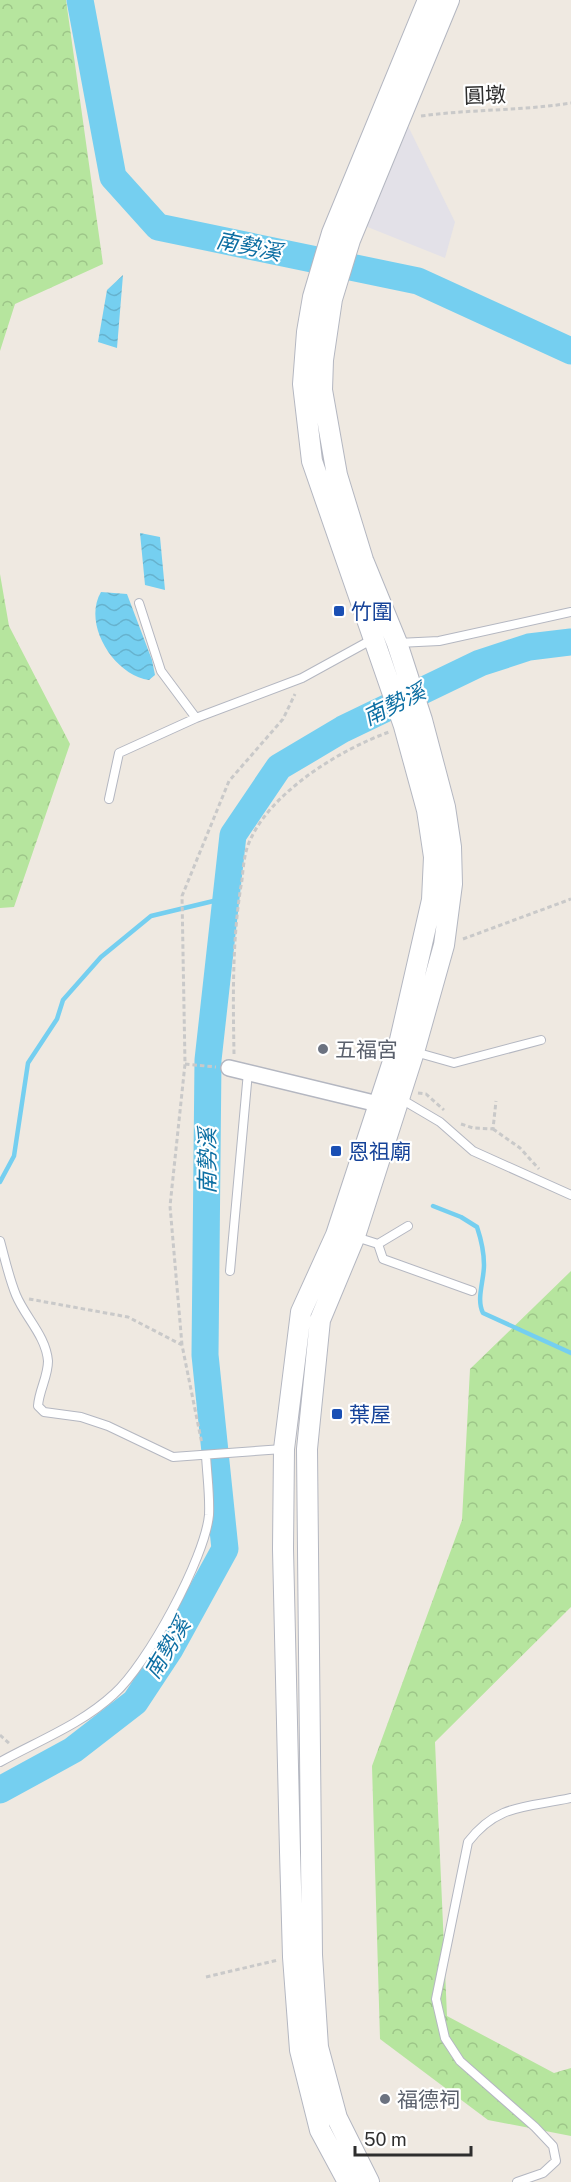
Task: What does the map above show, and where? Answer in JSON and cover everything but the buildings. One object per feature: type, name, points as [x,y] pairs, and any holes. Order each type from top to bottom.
[{"type":"street","points":[[392,115],[428,0]]},
{"type":"street","points":[[395,665],[375,638],[312,461],[303,384],[307,332],[323,298],[341,237],[392,115],[449,0]]},
{"type":"street","points":[[323,298],[325,417],[336,475],[363,560],[397,643],[395,665],[427,810],[434,857],[432,900],[400,1040],[378,1104],[345,1236],[320,1320],[307,1449],[303,1956],[300,2050],[320,2130],[348,2182]]},
{"type":"street","points":[[375,638],[397,643]]},
{"type":"street","points":[[369,2182],[337,2118],[318,2047],[303,1956],[278,1449],[301,1312],[345,1236],[399,1098],[444,945],[452,884],[451,847],[445,807],[409,722]]},
{"type":"street","points":[[423,942],[444,945]]},
{"type":"street","points":[[237,1070],[378,1104],[399,1098]]},
{"type":"street","points":[[278,1449],[307,1449]]},
{"type":"lane","points":[[139,603],[162,671],[196,718]]},
{"type":"lane","points":[[397,643],[439,641],[571,612]]},
{"type":"lane","points":[[109,799],[119,753],[196,718],[302,678],[375,638]]},
{"type":"lane","points":[[414,1052],[454,1063],[541,1040]]},
{"type":"lane","points":[[230,1271],[237,1070]]},
{"type":"lane","points":[[399,1098],[440,1122],[473,1151],[571,1195]]},
{"type":"lane","points":[[345,1236],[378,1244],[408,1226]]},
{"type":"lane","points":[[0,1241],[17,1296],[36,1327],[48,1359],[46,1379],[39,1394],[38,1406],[44,1412],[81,1417],[108,1425],[141,1444],[173,1456],[278,1449]]},
{"type":"lane","points":[[378,1244],[383,1259],[472,1291]]},
{"type":"lane","points":[[0,1762],[93,1711],[115,1694],[138,1667],[199,1557],[209,1516],[207,1455]]},
{"type":"lane","points":[[517,2182],[543,2173],[556,2161],[553,2146],[536,2127],[460,2061],[446,2038],[436,2000],[468,1842],[482,1824],[506,1810],[571,1798]]},
{"type":"path","name":"圓墩","points":[[392,115],[469,109],[530,109],[571,103]]},
{"type":"path","points":[[207,1455],[182,1345],[170,1206],[185,1064],[182,896],[229,780],[283,719],[302,678]]},
{"type":"path","points":[[185,1064],[237,1070],[236,913],[247,848],[267,814],[302,780],[338,753],[409,722]]},
{"type":"path","points":[[444,945],[571,899]]},
{"type":"path","points":[[399,1098],[414,1093],[426,1094],[452,1116]]},
{"type":"path","points":[[493,1129],[496,1101]]},
{"type":"path","points":[[460,1124],[473,1128],[493,1129],[534,1161],[549,1184]]},
{"type":"path","points":[[17,1296],[128,1317],[182,1345]]},
{"type":"path","points":[[207,1977],[303,1956]]},
{"type":"shaded area","points":[[407,124],[455,222],[445,258],[365,226]]},
{"type":"green space","points":[[0,0],[66,0],[103,264],[15,304],[0,351]]},
{"type":"green space","points":[[0,574],[9,626],[70,744],[14,907],[0,908]]},
{"type":"green space","points":[[571,1271],[571,1607],[435,1742],[447,2016],[554,2073],[571,2068],[571,2136],[488,2120],[380,2039],[372,1766],[462,1520],[470,1369]]},
{"type":"water","points":[[123,275],[117,348],[98,342],[107,290]]},
{"type":"water","points":[[140,533],[160,537],[165,590],[145,585]]},
{"type":"water","points":[[101,592],[127,594],[152,660],[155,675],[149,680],[124,669],[105,646],[96,619],[96,605]]},
{"type":"waterway","name":"南勢溪","points":[[80,0],[113,177],[158,227],[418,281],[571,351]]},
{"type":"waterway","name":"南勢溪","points":[[0,1790],[73,1750],[135,1702],[170,1649],[225,1549],[205,1355],[208,1060],[233,835],[279,767],[343,729],[480,663],[529,647],[571,642]]},
{"type":"waterway","points":[[0,1182],[14,1156],[28,1063],[57,1019],[63,1000],[101,957],[151,916],[226,898]]},
{"type":"waterway","points":[[433,1206],[461,1217],[477,1227],[484,1260],[480,1296],[483,1313],[571,1353]]},
{"type":"place","name":"竹圍","points":[[339,611]]},
{"type":"place","name":"五福宮","points":[[323,1049]]},
{"type":"place","name":"恩祖廟","points":[[336,1151]]},
{"type":"place","name":"葉屋","points":[[337,1414]]},
{"type":"place","name":"福德祠","points":[[385,2099]]}]
